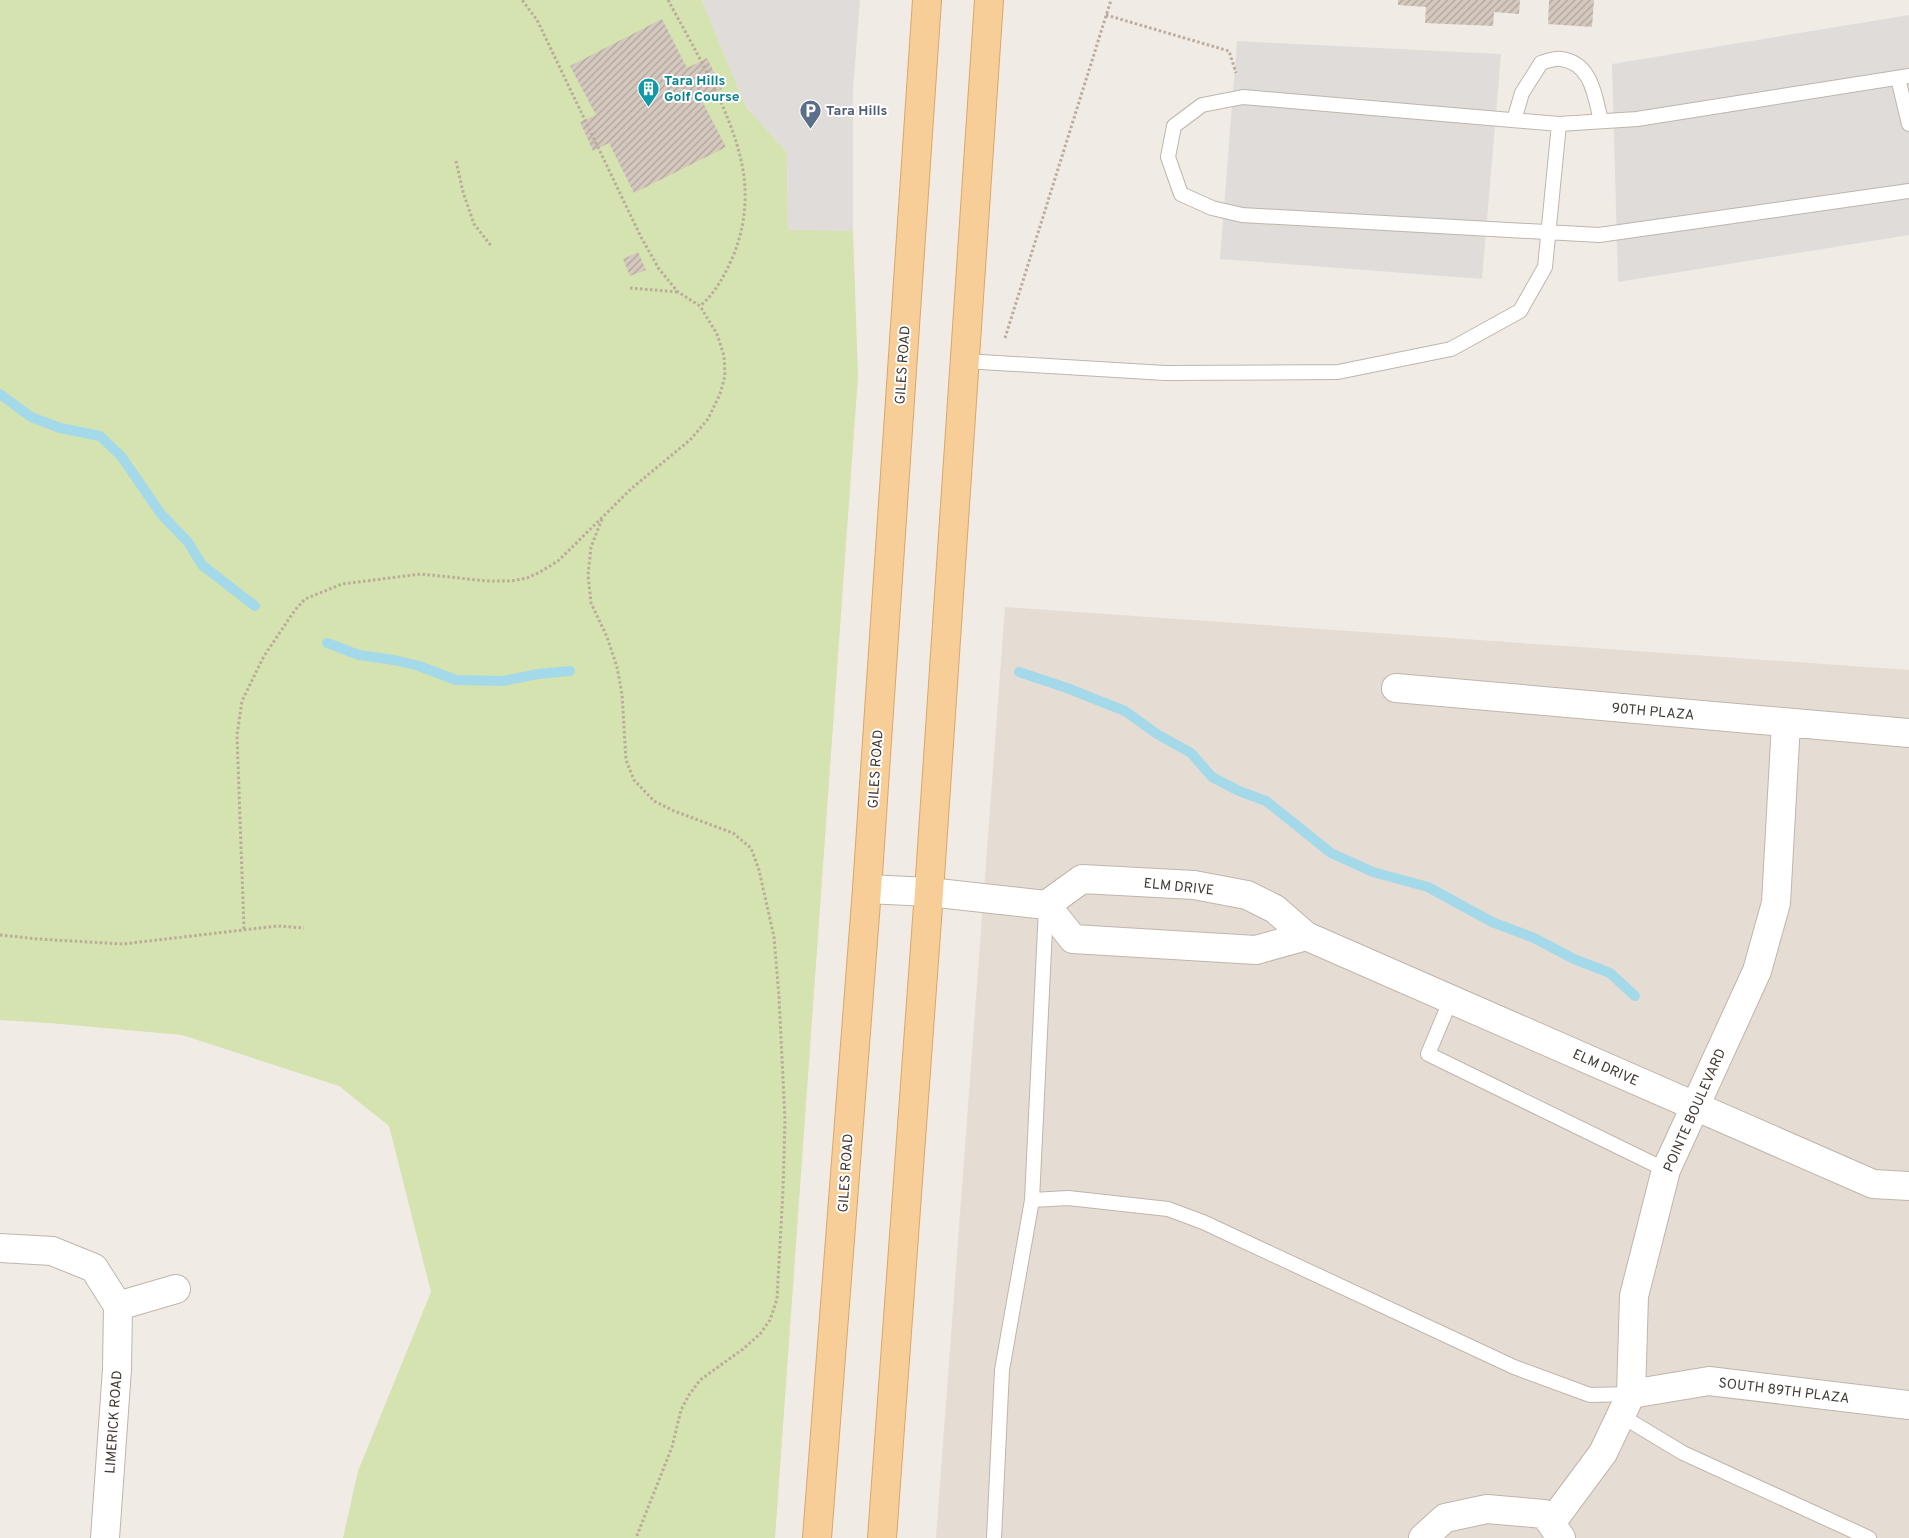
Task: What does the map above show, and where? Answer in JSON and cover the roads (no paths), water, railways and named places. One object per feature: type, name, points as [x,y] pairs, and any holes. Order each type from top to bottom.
[{"type":"main road","name":"GILES ROAD","points":[[816,1538],[867,889],[927,0]]},
{"type":"main road","points":[[882,1538],[929,892],[989,0]]},
{"type":"street","name":"90TH PLAZA","points":[[1396,688],[1909,733]]},
{"type":"street","name":"POINTE BOULEVARD","points":[[1556,1531],[1603,1453],[1625,1404],[1634,1296],[1666,1170],[1757,971],[1776,903],[1786,723]]},
{"type":"street","name":"ELM DRIVE","points":[[1046,905],[1082,879],[1194,885],[1247,895],[1275,909],[1306,936],[1873,1184],[1909,1186]]},
{"type":"street","points":[[867,889],[929,892],[1046,905],[1073,939],[1256,950],[1306,936]]},
{"type":"street","points":[[0,1248],[52,1251],[94,1268],[118,1306],[176,1289]]},
{"type":"street","name":"LIMERICK ROAD","points":[[105,1538],[117,1369],[118,1306]]},
{"type":"street","name":"SOUTH 89TH PLAZA","points":[[1625,1404],[1709,1381],[1909,1405]]},
{"type":"street","points":[[1423,1538],[1445,1518],[1487,1509],[1544,1514],[1556,1531]]},
{"type":"lane","points":[[1514,120],[1522,93],[1541,63],[1560,58],[1579,65],[1591,80],[1601,121]]},
{"type":"lane","points":[[1909,124],[1904,77],[1637,119],[1559,124],[1243,98],[1202,105],[1174,126],[1168,157],[1181,194],[1212,208],[1242,214],[1548,233],[1599,235],[1909,191]]},
{"type":"lane","points":[[965,361],[1165,374],[1338,372],[1451,349],[1520,311],[1545,267],[1559,124]]},
{"type":"lane","points":[[994,1538],[1002,1370],[1032,1200],[1046,905]]},
{"type":"lane","points":[[1451,999],[1428,1054],[1666,1170]]},
{"type":"lane","points":[[1032,1200],[1068,1198],[1168,1209],[1203,1222],[1514,1367],[1590,1395],[1625,1404],[1683,1453],[1869,1538]]},
{"type":"waterway","points":[[0,394],[31,417],[60,428],[100,436],[121,456],[161,514],[188,542],[202,565],[255,606]]},
{"type":"waterway","points":[[327,643],[359,655],[419,666],[456,680],[503,681],[538,674],[570,671]]},
{"type":"waterway","points":[[1019,672],[1067,688],[1125,711],[1157,734],[1191,753],[1212,777],[1239,791],[1266,801],[1331,853],[1373,872],[1428,887],[1492,922],[1534,938],[1574,959],[1610,973],[1635,996]]},
{"type":"place","name":"Tara Hills Golf Course","points":[[648,107]]},
{"type":"place","name":"Tara Hills","points":[[810,129]]}]
